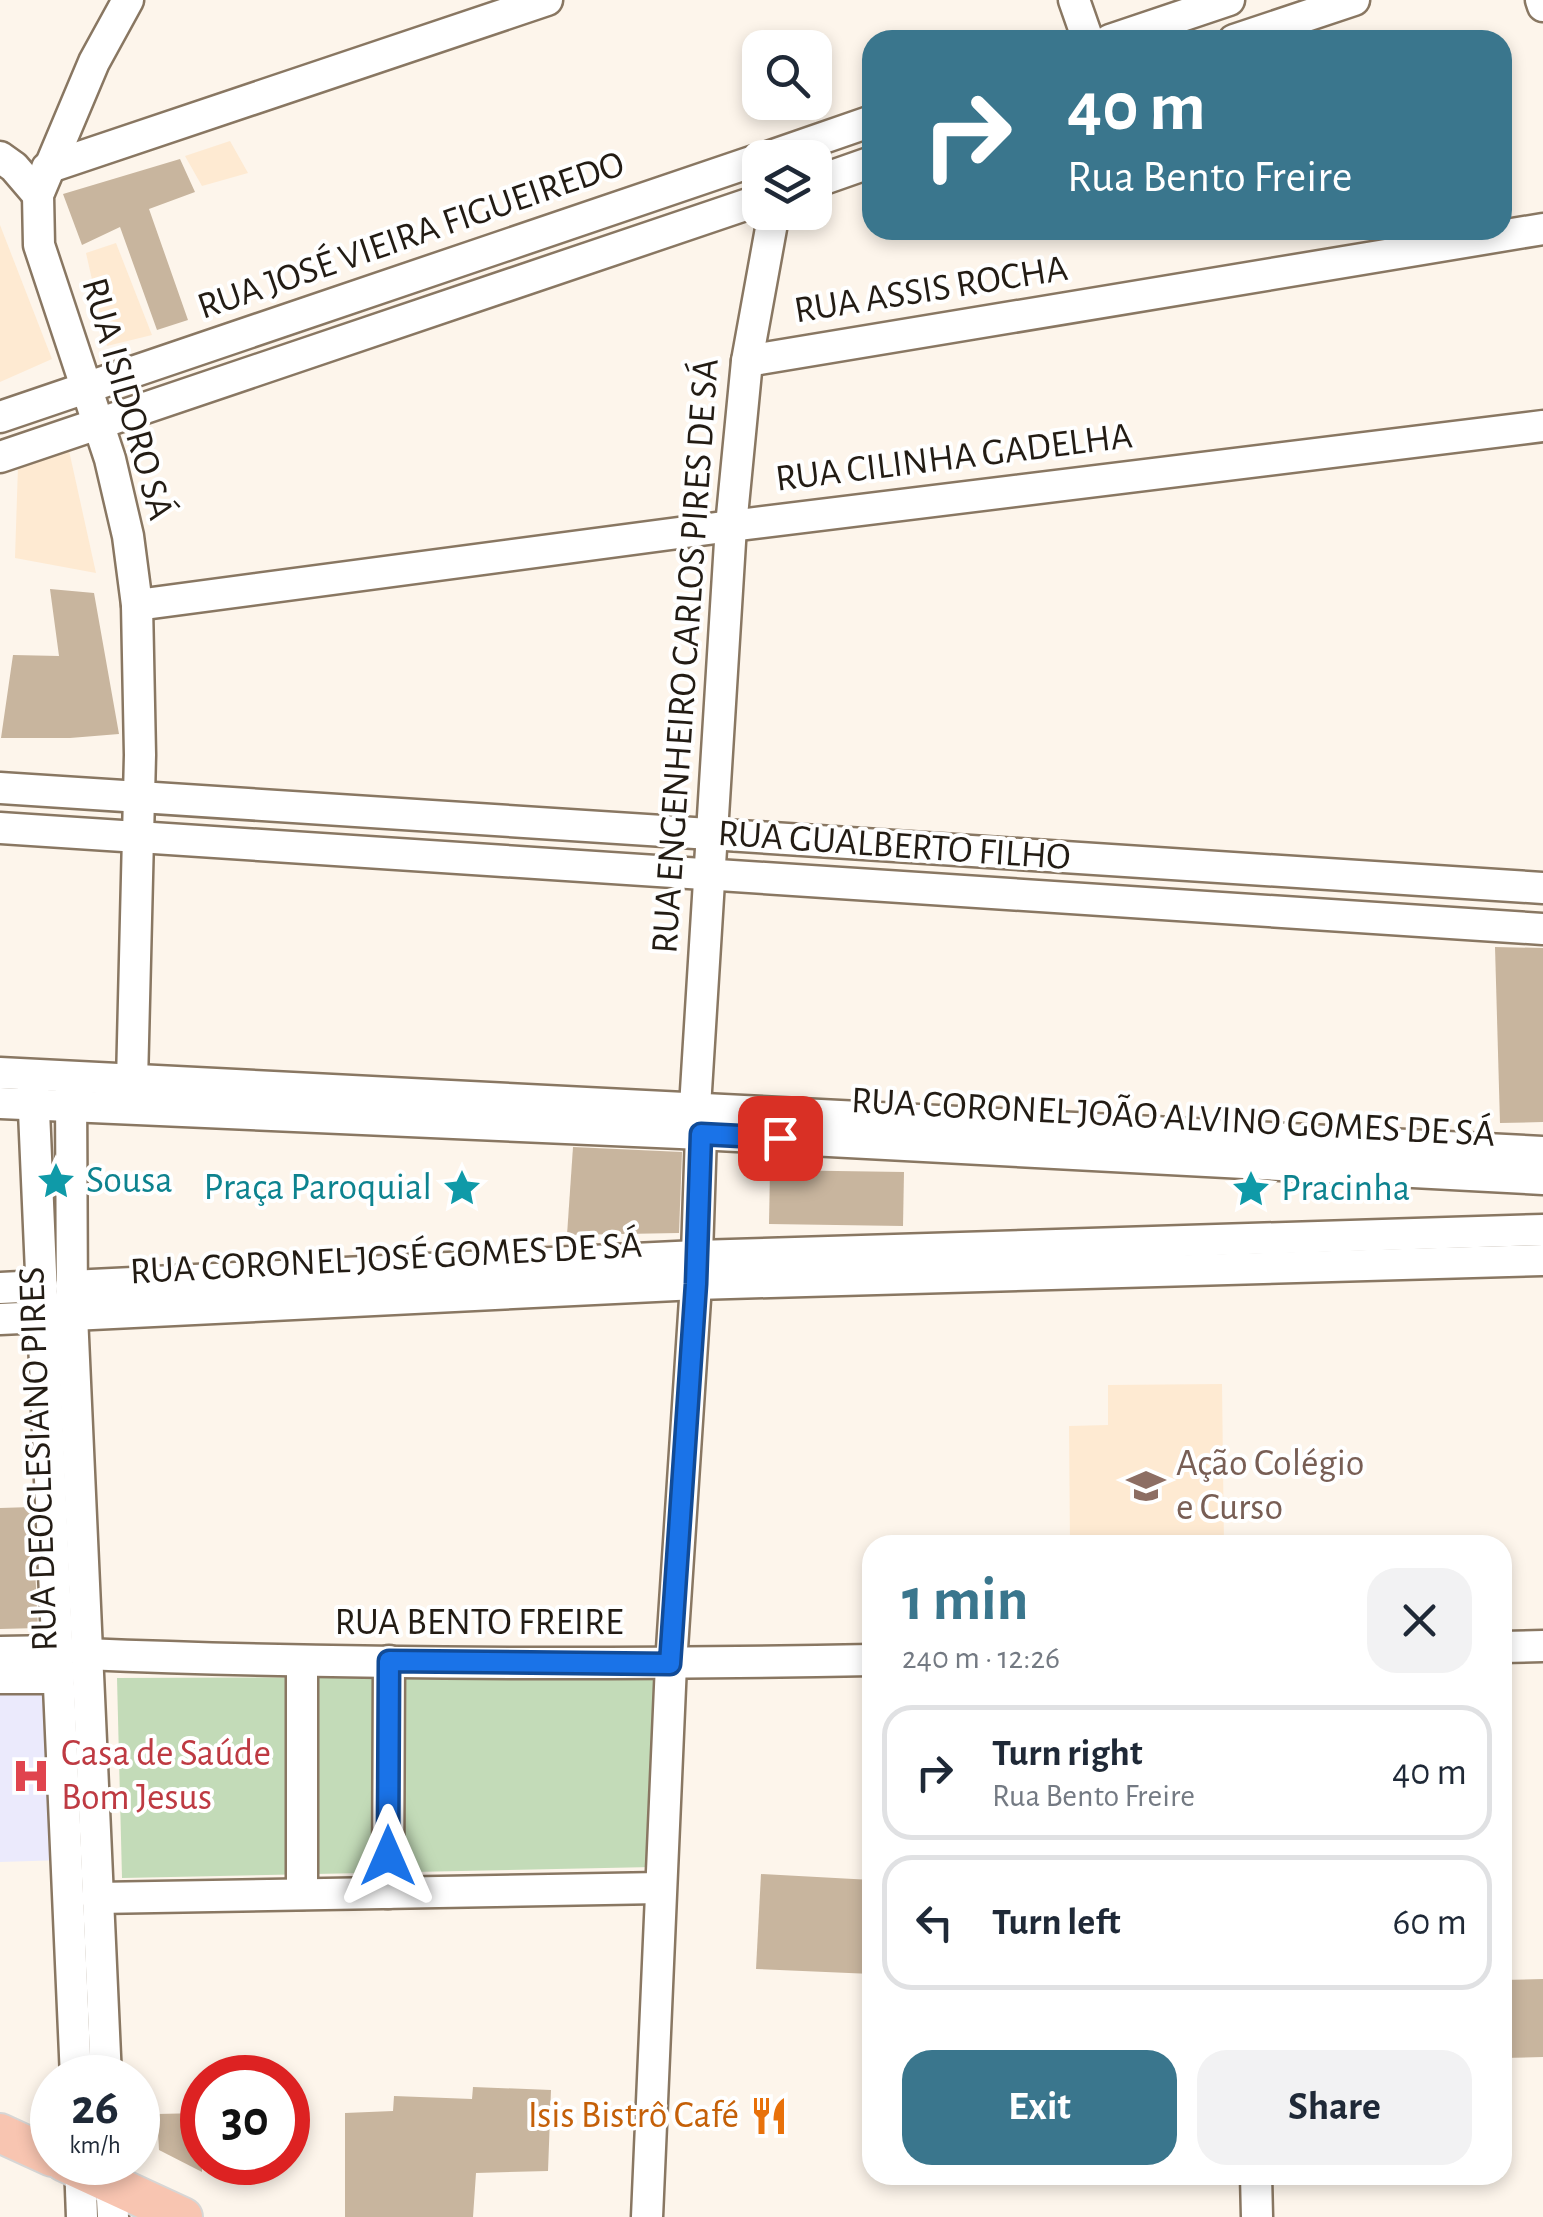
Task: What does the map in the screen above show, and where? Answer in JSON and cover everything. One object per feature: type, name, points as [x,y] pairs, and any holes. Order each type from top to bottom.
[{"type":"main road","points":[[0,2132],[30,2146]]},
{"type":"main road","points":[[112,2185],[172,2211]]},
{"type":"street","name":"RUA ISIDORO SÁ","points":[[128,0],[94,62],[43,181],[39,245],[99,425],[128,536],[137,605],[136,1095]]},
{"type":"street","points":[[0,157],[43,181],[547,0]]},
{"type":"street","points":[[1074,0],[1084,30]]},
{"type":"street","points":[[1140,30],[1229,0]]},
{"type":"street","points":[[1264,30],[1354,0]]},
{"type":"street","name":"RUA JOSÉ VIEIRA FIGUEIREDO","points":[[819,140],[862,125]]},
{"type":"street","points":[[832,176],[862,166]]},
{"type":"street","name":"RUA JOSÉ VIEIRA FIGUEIREDO","points":[[0,417],[742,167]]},
{"type":"street","name":"RUA JOSÉ VIEIRA FIGUEIREDO","points":[[0,457],[742,206]]},
{"type":"street","name":"RUA ASSIS ROCHA","points":[[1512,234],[1543,229]]},
{"type":"street","name":"RUA ENGENHEIRO CARLOS PIRES DE SÁ","points":[[647,2217],[670,1664],[696,1270],[689,1120],[731,526],[747,361],[771,230]]},
{"type":"street","name":"RUA ASSIS ROCHA","points":[[747,361],[1477,240]]},
{"type":"street","name":"RUA CILINHA GADELHA","points":[[137,605],[731,526],[1543,426]]},
{"type":"street","name":"RUA GUALBERTO FILHO","points":[[0,788],[1543,888]]},
{"type":"street","points":[[395,853],[401,815]]},
{"type":"street","name":"RUA GUALBERTO FILHO","points":[[0,828],[1543,929]]},
{"type":"street","points":[[1121,903],[1125,862]]},
{"type":"street","points":[[1408,920],[1412,880]]},
{"type":"street","points":[[0,1074],[33,1090]]},
{"type":"street","points":[[0,1103],[33,1090]]},
{"type":"street","name":"RUA CORONEL JOÃO ALVINO GOMES DE SÁ","points":[[33,1090],[1297,1151],[1543,1152]]},
{"type":"street","name":"RUA DEOCLESIANO PIRES","points":[[33,1090],[40,1286],[62,1306]]},
{"type":"street","name":"RUA DEOCLESIANO PIRES","points":[[71,1091],[62,1306],[76,2055]]},
{"type":"street","name":"RUA CORONEL JOÃO ALVINO GOMES DE SÁ","points":[[1297,1151],[1543,1179]]},
{"type":"street","name":"RUA CORONEL JOSÉ GOMES DE SÁ","points":[[0,1319],[62,1306],[696,1270],[1543,1230]]},
{"type":"street","name":"RUA CORONEL JOSÉ GOMES DE SÁ","points":[[696,1270],[1543,1260]]},
{"type":"street","points":[[0,1288],[40,1286]]},
{"type":"street","points":[[1512,1646],[1543,1646]]},
{"type":"street","points":[[0,1652],[67,1661]]},
{"type":"street","name":"RUA BENTO FREIRE","points":[[67,1661],[670,1664],[862,1660]]},
{"type":"street","points":[[0,1678],[67,1661]]},
{"type":"street","name":"RUA DEOCLESIANO PIRES","points":[[67,1661],[97,1898],[105,2055]]},
{"type":"street","points":[[388,1893],[389,1661]]},
{"type":"street","points":[[302,1663],[302,1894]]},
{"type":"street","points":[[97,1898],[660,1888]]},
{"type":"street","points":[[82,2217],[86,2185]]},
{"type":"street","points":[[1256,2185],[1257,2217]]},
{"type":"shaded area","points":[[230,141],[248,173],[202,186],[185,156]]},
{"type":"shaded area","points":[[0,225],[52,359],[0,382]]},
{"type":"shaded area","points":[[116,243],[152,335],[107,346],[86,253]]},
{"type":"shaded area","points":[[68,446],[96,573],[15,558],[18,466]]},
{"type":"shaded area","name":"Ação Colégio e Curso","points":[[1222,1384],[1224,1535],[1070,1535],[1069,1426],[1108,1425],[1108,1385]]},
{"type":"shaded area","name":"Casa de Saúde Bom Jesus","points":[[59,1690],[64,1860],[0,1862],[0,1692]]},
{"type":"green space","points":[[654,1676],[653,1867],[122,1878],[117,1678]]},
{"type":"building","points":[[180,159],[195,192],[149,209],[188,320],[157,330],[120,227],[82,245],[63,194]]},
{"type":"building","points":[[50,589],[94,593],[119,734],[1,738],[13,655],[59,656]]},
{"type":"building","points":[[1495,947],[1543,948],[1543,1122],[1500,1123]]},
{"type":"building","points":[[573,1147],[682,1152],[679,1233],[567,1235]]},
{"type":"building","points":[[770,1170],[904,1172],[903,1226],[769,1224]]},
{"type":"building","points":[[32,1507],[38,1628],[0,1629],[0,1508]]},
{"type":"building","points":[[761,1874],[862,1879],[862,1974],[756,1969]]},
{"type":"building","points":[[1543,1979],[1543,2057],[1512,2058],[1512,1980]]},
{"type":"building","points":[[473,2087],[551,2090],[548,2171],[476,2173],[473,2217],[345,2217],[345,2113],[393,2111],[394,2096],[472,2099]]},
{"type":"building","points":[[180,2113],[180,2161],[160,2151],[160,2114]]},
{"type":"place","name":"Sousa","points":[[56,1181]]},
{"type":"place","name":"Praça Paroquial","points":[[462,1188]]},
{"type":"place","name":"Pracinha","points":[[1251,1189]]},
{"type":"place","name":"Ação Colégio e Curso","points":[[1146,1486]]},
{"type":"place","name":"Casa de Saúde Bom Jesus","points":[[31,1776]]},
{"type":"place","name":"Isis Bistrô Café","points":[[769,2116]]},
{"type":"route","points":[[388,1856],[389,1661],[670,1664],[696,1284],[701,1134],[780,1138]]}]
